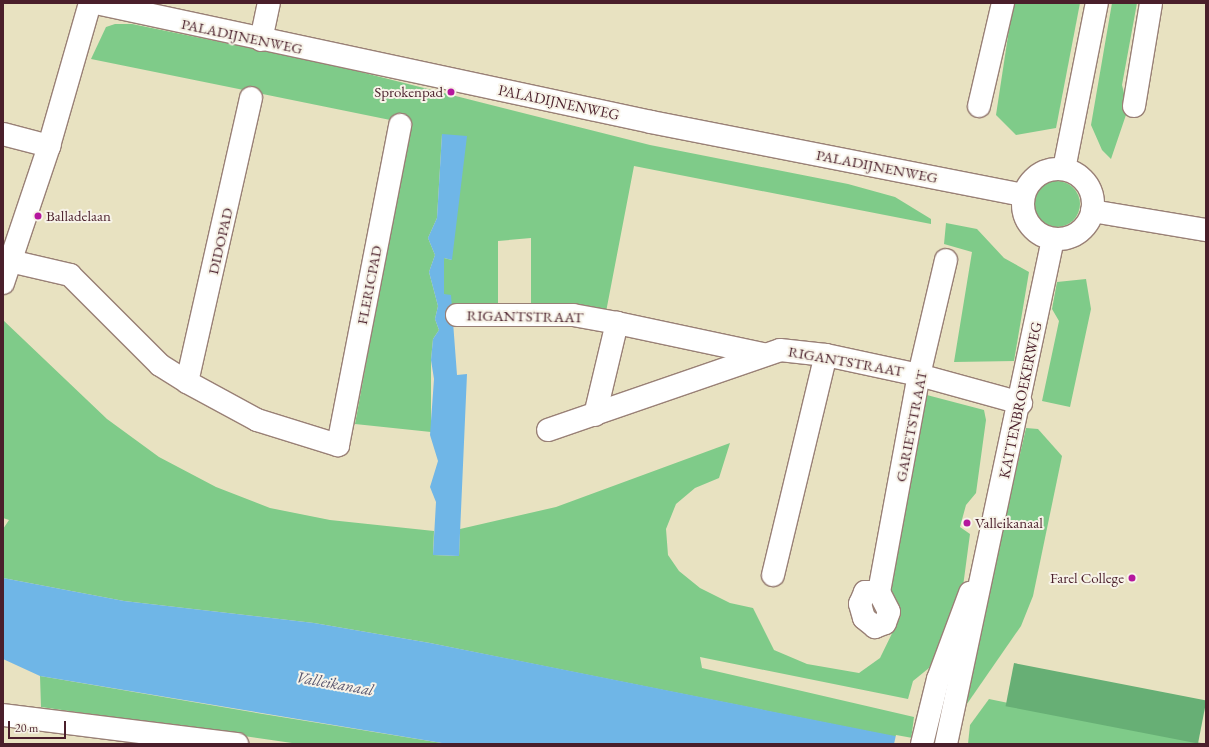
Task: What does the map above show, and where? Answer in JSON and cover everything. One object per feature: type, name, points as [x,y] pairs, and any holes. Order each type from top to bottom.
[{"type":"street","points":[[3,284],[50,146],[90,3]]},
{"type":"street","name":"PALADIJNENWEG","points":[[96,3],[261,40],[1023,195]]},
{"type":"street","points":[[261,40],[269,3]]},
{"type":"street","points":[[979,106],[1003,3]]},
{"type":"street","points":[[1064,169],[1097,3]]},
{"type":"street","points":[[1134,106],[1151,3]]},
{"type":"street","name":"DIDOPAD","points":[[187,382],[251,98]]},
{"type":"street","name":"FLERICPAD","points":[[187,382],[257,420],[338,445],[400,125]]},
{"type":"street","points":[[3,134],[50,146]]},
{"type":"street","points":[[1064,169],[1075,173],[1090,189],[1092,211],[1078,233],[1053,239],[1032,227],[1025,218],[1023,195],[1034,177],[1043,171],[1064,169]]},
{"type":"street","points":[[1092,211],[1206,230]]},
{"type":"street","name":"KATTENBROEKERWEG","points":[[946,744],[976,615],[984,560],[1021,403],[1053,239]]},
{"type":"street","points":[[10,260],[70,275],[160,365],[187,382]]},
{"type":"street","name":"GARIETSTRAAT","points":[[879,592],[919,375],[946,260]]},
{"type":"street","name":"RIGANTSTRAAT","points":[[457,315],[573,315],[617,322],[763,354]]},
{"type":"street","points":[[595,415],[617,322]]},
{"type":"street","name":"RIGANTSTRAAT","points":[[548,430],[595,415],[763,354],[780,350],[826,355],[919,375],[1021,403]]},
{"type":"street","points":[[773,575],[826,355]]},
{"type":"street","name":"KATTENBROEKERWEG","points":[[923,742],[947,651],[984,560]]},
{"type":"street","points":[[3,715],[237,744]]},
{"type":"green space","points":[[1013,3],[1080,3],[1056,128],[1016,135],[996,115]]},
{"type":"green space","points":[[1112,3],[1137,3],[1122,85],[1128,109],[1111,159],[1102,150],[1091,125]]},
{"type":"green space","points":[[115,24],[132,24],[329,64],[650,145],[848,184],[895,197],[931,219],[931,224],[634,166],[606,312],[531,309],[531,238],[498,241],[498,311],[452,309],[444,294],[444,258],[452,260],[442,134],[437,218],[428,238],[435,255],[429,272],[438,306],[435,319],[439,330],[433,339],[431,360],[431,432],[355,424],[410,124],[91,59],[106,27]]},
{"type":"green space","points":[[1057,181],[1070,185],[1076,191],[1080,204],[1076,217],[1070,223],[1057,227],[1044,223],[1038,217],[1034,204],[1038,191],[1044,185]]},
{"type":"green space","points":[[946,223],[977,229],[1004,258],[1029,272],[1014,361],[954,362],[972,252],[944,244]]},
{"type":"green space","points":[[1086,279],[1091,309],[1070,407],[1042,401],[1059,321],[1052,309],[1057,282]]},
{"type":"green space","points":[[3,320],[107,419],[159,457],[216,487],[270,508],[330,520],[434,531],[433,555],[459,556],[460,529],[556,507],[730,443],[719,478],[695,488],[676,504],[666,529],[668,555],[679,571],[700,588],[730,603],[753,608],[774,650],[807,664],[859,673],[880,658],[901,615],[889,588],[923,394],[984,410],[986,420],[976,493],[966,505],[960,527],[970,534],[962,594],[929,668],[913,681],[908,699],[700,657],[702,668],[914,717],[911,740],[430,643],[314,623],[124,601],[3,578],[3,529],[9,520],[3,518]]},
{"type":"green space","points":[[1026,428],[1038,429],[1062,456],[1033,596],[1021,626],[960,714]]},
{"type":"green space","points":[[1014,663],[1206,700],[1198,744],[1006,706]]},
{"type":"green space","points":[[40,676],[448,744],[299,744],[41,707]]},
{"type":"green space","points":[[989,699],[1206,744],[968,744],[970,725]]},
{"type":"water","points":[[442,134],[467,136],[452,260],[444,258],[444,294],[451,295],[457,375],[467,374],[459,556],[433,555],[436,502],[430,487],[438,461],[430,435],[434,379],[431,360],[433,339],[439,330],[435,319],[438,306],[429,272],[435,255],[428,238],[437,218]]},
{"type":"water","points":[[3,578],[124,601],[314,623],[430,643],[935,744],[448,744],[40,676],[3,659]]},
{"type":"pier","points":[[896,735],[935,742],[937,744],[894,744]]},
{"type":"place","name":"Sprokenpad","points":[[451,92]]},
{"type":"place","name":"Balladelaan","points":[[38,216]]},
{"type":"place","name":"Valleikanaal","points":[[967,523]]},
{"type":"place","name":"Farel College","points":[[1132,578]]}]
